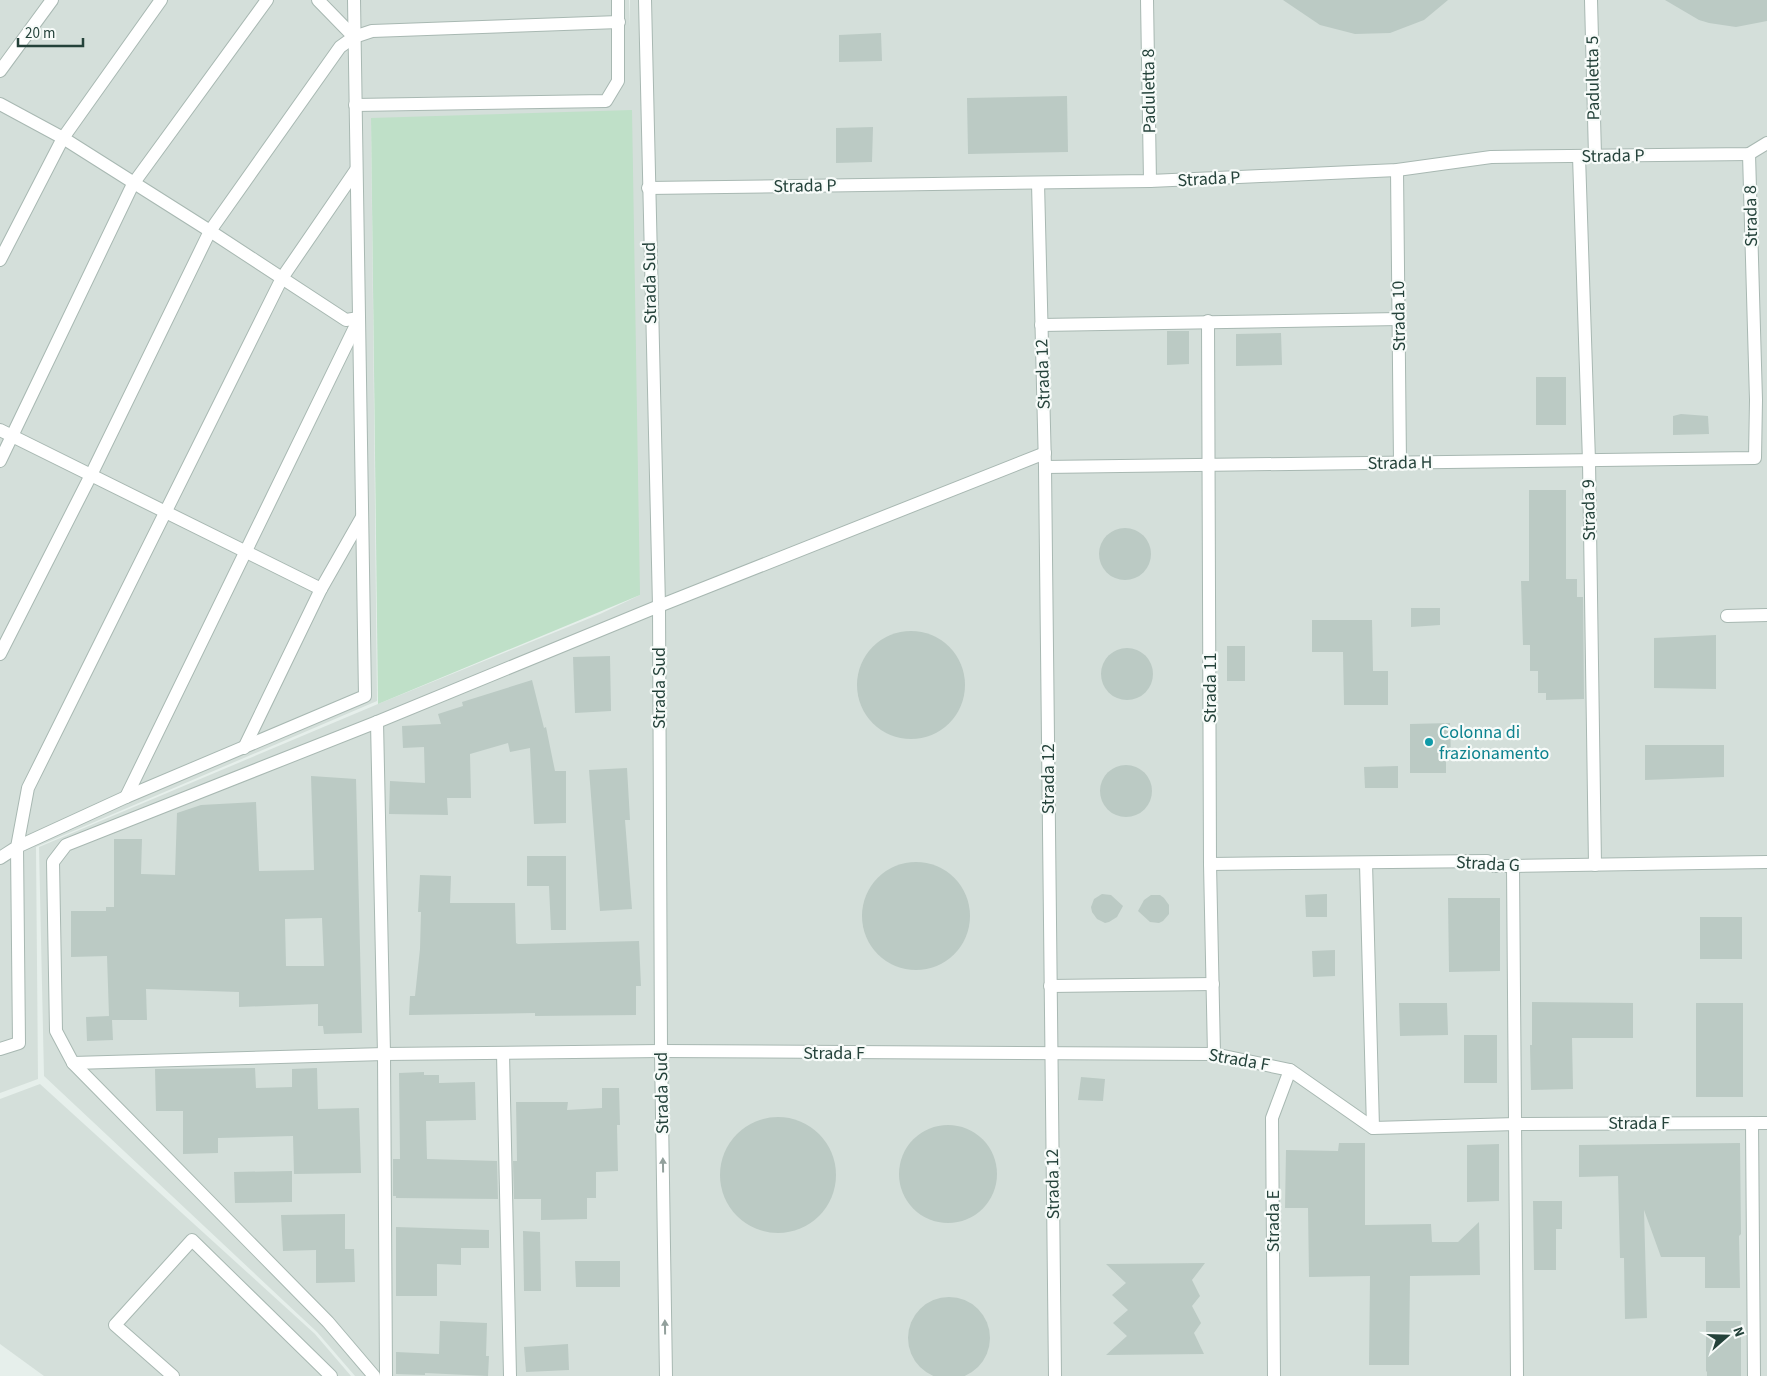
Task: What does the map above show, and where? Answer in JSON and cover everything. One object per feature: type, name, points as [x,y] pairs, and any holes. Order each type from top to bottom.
[{"type":"lane","points":[[0,71],[52,0]]},
{"type":"lane","points":[[0,260],[63,138],[161,0]]},
{"type":"lane","points":[[0,461],[133,184],[267,0]]},
{"type":"lane","points":[[318,0],[354,37]]},
{"type":"lane","points":[[0,858],[17,847],[126,797],[365,696],[354,0]]},
{"type":"lane","points":[[355,104],[606,101],[618,81],[618,0]]},
{"type":"lane","name":"Strada Sud","points":[[645,0],[659,606],[661,1051],[666,1376]]},
{"type":"lane","name":"Paduletta 8","points":[[1147,0],[1150,182]]},
{"type":"lane","name":"Paduletta 5","points":[[1591,0],[1595,156]]},
{"type":"lane","points":[[0,654],[91,475],[210,231],[340,47],[354,37],[372,30],[619,22]]},
{"type":"lane","points":[[0,104],[63,138],[346,320],[359,318]]},
{"type":"lane","points":[[1749,154],[1767,143]]},
{"type":"lane","name":"Strada P","points":[[648,188],[1150,182],[1397,170],[1491,157],[1749,154]]},
{"type":"lane","name":"Strada 8","points":[[1749,154],[1761,400],[1754,458]]},
{"type":"lane","name":"Strada 9","points":[[1579,156],[1589,460],[1595,865]]},
{"type":"lane","points":[[0,1049],[19,1043],[17,847],[28,788],[282,278],[356,170]]},
{"type":"lane","name":"Strada 10","points":[[1397,170],[1400,463]]},
{"type":"lane","name":"Strada 12","points":[[1038,183],[1046,467],[1055,1376]]},
{"type":"lane","points":[[126,797],[359,318]]},
{"type":"lane","points":[[1041,325],[1399,319]]},
{"type":"lane","name":"Strada 11","points":[[1208,322],[1210,864],[1214,1054]]},
{"type":"lane","points":[[0,430],[321,589]]},
{"type":"lane","points":[[374,1376],[328,1322],[73,1063],[56,1031],[53,862],[66,845],[1045,453]]},
{"type":"lane","name":"Strada H","points":[[1046,467],[1754,458]]},
{"type":"lane","points":[[244,748],[321,589],[362,517]]},
{"type":"lane","points":[[1727,616],[1767,615]]},
{"type":"lane","points":[[377,722],[384,1054],[386,1376]]},
{"type":"lane","name":"Strada G","points":[[1210,864],[1487,861],[1494,866],[1513,866],[1767,862]]},
{"type":"lane","points":[[1366,862],[1373,1128]]},
{"type":"lane","points":[[1513,866],[1517,1376]]},
{"type":"lane","points":[[1050,986],[1213,984]]},
{"type":"lane","name":"Strada F","points":[[73,1063],[384,1054],[661,1051],[1214,1054],[1290,1070],[1373,1128],[1516,1124],[1767,1123]]},
{"type":"lane","points":[[503,1053],[510,1376]]},
{"type":"lane","name":"Strada E","points":[[1274,1376],[1272,1118],[1290,1070]]},
{"type":"lane","points":[[1752,1123],[1754,1376]]},
{"type":"lane","points":[[173,1376],[115,1325],[192,1240],[331,1376]]},
{"type":"shaded area","points":[[0,0],[629,0],[630,29],[630,0],[1767,0],[1767,1376],[355,1376],[317,1332],[44,1076],[39,847],[378,704],[600,614],[640,595],[371,118],[377,701],[36,847],[38,1079],[0,1093]]},
{"type":"shaded area","points":[[40,1084],[315,1334],[351,1376],[44,1376],[0,1344],[0,1099]]},
{"type":"green space","points":[[632,110],[640,595],[378,704],[371,118]]},
{"type":"building","points":[[1283,0],[1448,0],[1424,20],[1390,33],[1355,34],[1320,25]]},
{"type":"building","points":[[1665,0],[1767,0],[1767,21],[1736,27],[1709,23],[1699,20]]},
{"type":"building","points":[[881,33],[882,61],[839,62],[839,35]]},
{"type":"building","points":[[1067,96],[1068,152],[968,154],[967,98]]},
{"type":"building","points":[[873,127],[872,162],[836,163],[836,128]]},
{"type":"building","points":[[1167,331],[1189,331],[1189,364],[1167,365]]},
{"type":"building","points":[[1281,333],[1282,365],[1236,366],[1236,334]]},
{"type":"building","points":[[1536,377],[1566,377],[1566,425],[1536,425]]},
{"type":"building","points":[[1681,414],[1708,416],[1709,434],[1673,435],[1673,416]]},
{"type":"building","points":[[1529,490],[1566,490],[1566,579],[1577,579],[1577,597],[1583,597],[1584,699],[1546,700],[1546,693],[1538,693],[1538,671],[1530,671],[1530,645],[1523,645],[1521,581],[1529,581]]},
{"type":"building","points":[[1120,528],[1130,528],[1139,532],[1147,540],[1151,554],[1147,568],[1139,576],[1130,580],[1120,580],[1111,576],[1103,568],[1099,559],[1099,549],[1103,540],[1111,532]]},
{"type":"building","points":[[1411,608],[1440,608],[1440,625],[1411,627]]},
{"type":"building","points":[[1312,620],[1372,620],[1373,671],[1388,671],[1388,705],[1344,705],[1343,652],[1312,652]]},
{"type":"building","points":[[911,631],[932,635],[949,647],[961,664],[965,685],[961,706],[949,723],[932,735],[911,739],[890,735],[873,723],[861,706],[857,685],[861,664],[873,647],[890,635]]},
{"type":"building","points":[[1716,635],[1716,689],[1654,688],[1654,638]]},
{"type":"building","points":[[1227,646],[1245,646],[1245,681],[1227,681]]},
{"type":"building","points":[[1127,648],[1141,652],[1149,660],[1153,674],[1149,688],[1141,696],[1127,700],[1113,696],[1105,688],[1101,674],[1105,660],[1113,652]]},
{"type":"building","points":[[610,656],[611,711],[575,713],[573,657]]},
{"type":"building","points":[[532,680],[544,728],[546,727],[555,771],[566,771],[566,823],[534,824],[530,748],[510,752],[508,743],[470,754],[471,798],[447,798],[448,815],[389,814],[390,781],[425,783],[424,747],[403,748],[402,726],[441,724],[438,714],[463,706],[462,702]]},
{"type":"building","points":[[1450,723],[1451,757],[1446,758],[1446,773],[1410,773],[1410,724]]},
{"type":"building","points":[[1645,745],[1724,745],[1724,777],[1645,780]]},
{"type":"building","points":[[1121,765],[1131,765],[1145,772],[1152,786],[1152,796],[1145,810],[1131,817],[1121,817],[1111,813],[1104,806],[1100,796],[1100,786],[1104,776],[1111,769]]},
{"type":"building","points":[[1398,766],[1398,788],[1365,788],[1364,767]]},
{"type":"building","points":[[627,768],[630,820],[625,820],[632,909],[600,911],[589,770]]},
{"type":"building","points":[[311,776],[356,779],[362,1033],[324,1034],[323,1026],[318,1026],[318,1004],[239,1007],[239,992],[146,989],[147,1020],[112,1020],[113,1040],[87,1041],[86,1017],[109,1016],[107,956],[71,957],[71,911],[106,911],[106,907],[114,907],[114,839],[142,839],[141,874],[175,875],[177,813],[201,805],[256,802],[259,871],[314,870]],"holes":[[[322,918],[324,966],[286,966],[285,919]]]},
{"type":"building","points":[[527,856],[566,856],[566,930],[551,930],[549,886],[527,886]]},
{"type":"building","points":[[916,862],[937,866],[954,878],[966,895],[970,916],[966,937],[954,954],[937,966],[916,970],[895,966],[878,954],[866,937],[862,916],[866,895],[878,878],[895,866]]},
{"type":"building","points":[[420,875],[451,876],[450,903],[515,903],[516,943],[518,944],[639,941],[641,986],[636,986],[636,1015],[535,1016],[535,1013],[409,1015],[410,996],[415,996],[420,949],[421,912],[418,912]]},
{"type":"building","points":[[1102,894],[1111,895],[1123,906],[1117,917],[1105,923],[1097,919],[1091,907],[1094,899]]},
{"type":"building","points":[[1327,894],[1327,917],[1306,917],[1305,895]]},
{"type":"building","points":[[1151,895],[1160,895],[1169,905],[1169,914],[1159,923],[1150,922],[1138,911],[1144,900]]},
{"type":"building","points":[[1448,898],[1500,898],[1500,971],[1449,972]]},
{"type":"building","points":[[1700,917],[1742,917],[1742,959],[1700,959]]},
{"type":"building","points":[[1335,950],[1335,976],[1313,977],[1312,951]]},
{"type":"building","points":[[1532,1002],[1633,1003],[1633,1038],[1572,1038],[1573,1089],[1531,1090],[1530,1045],[1532,1045]]},
{"type":"building","points":[[1399,1003],[1447,1003],[1448,1035],[1400,1036]]},
{"type":"building","points":[[1696,1003],[1743,1003],[1743,1097],[1696,1097]]},
{"type":"building","points":[[1464,1035],[1497,1035],[1497,1083],[1464,1083]]},
{"type":"building","points":[[255,1068],[256,1088],[292,1087],[292,1069],[317,1068],[318,1109],[359,1108],[361,1173],[294,1174],[293,1136],[218,1138],[218,1153],[183,1154],[183,1111],[156,1111],[155,1069]]},
{"type":"building","points":[[424,1072],[424,1075],[439,1075],[439,1083],[475,1082],[476,1120],[426,1121],[427,1159],[497,1161],[498,1199],[396,1198],[396,1196],[393,1196],[393,1159],[400,1159],[399,1073]]},
{"type":"building","points":[[1081,1077],[1105,1079],[1103,1101],[1078,1100]]},
{"type":"building","points":[[602,1088],[619,1088],[620,1125],[617,1125],[618,1171],[596,1172],[596,1198],[587,1198],[587,1219],[541,1220],[541,1199],[514,1199],[513,1161],[517,1161],[516,1102],[568,1102],[567,1110],[602,1108]]},
{"type":"building","points":[[778,1117],[800,1121],[810,1126],[819,1134],[827,1143],[832,1153],[836,1175],[832,1197],[827,1207],[819,1216],[810,1224],[800,1229],[778,1233],[756,1229],[746,1224],[737,1216],[729,1207],[724,1197],[720,1175],[724,1153],[729,1143],[737,1134],[746,1126],[756,1121]]},
{"type":"building","points":[[948,1125],[967,1129],[982,1140],[993,1155],[997,1174],[993,1193],[982,1208],[967,1219],[948,1223],[929,1219],[914,1208],[903,1193],[899,1174],[903,1155],[914,1140],[929,1129]]},
{"type":"building","points":[[1339,1143],[1365,1143],[1365,1225],[1431,1224],[1432,1242],[1458,1242],[1479,1222],[1480,1275],[1410,1276],[1409,1365],[1369,1365],[1370,1276],[1309,1277],[1308,1208],[1285,1208],[1286,1150],[1338,1151]]},
{"type":"building","points":[[1740,1143],[1740,1288],[1705,1288],[1705,1257],[1661,1257],[1644,1210],[1647,1318],[1625,1319],[1624,1258],[1620,1258],[1618,1176],[1579,1177],[1579,1145]]},
{"type":"building","points":[[1499,1144],[1499,1201],[1467,1202],[1467,1145]]},
{"type":"building","points":[[292,1171],[292,1202],[235,1203],[234,1172]]},
{"type":"building","points":[[1533,1201],[1562,1201],[1562,1229],[1556,1229],[1556,1270],[1534,1270]]},
{"type":"building","points":[[345,1214],[345,1249],[354,1249],[355,1282],[316,1283],[316,1250],[283,1251],[281,1215]]},
{"type":"building","points":[[396,1227],[489,1230],[489,1248],[461,1248],[461,1265],[437,1264],[437,1296],[396,1296]]},
{"type":"building","points":[[523,1231],[540,1232],[541,1291],[524,1291]]},
{"type":"building","points":[[575,1261],[620,1261],[620,1287],[576,1287]]},
{"type":"building","points":[[1205,1263],[1192,1280],[1200,1296],[1192,1306],[1201,1323],[1194,1333],[1204,1354],[1106,1355],[1127,1336],[1113,1323],[1128,1310],[1112,1295],[1126,1283],[1106,1264]]},
{"type":"building","points":[[949,1297],[965,1301],[978,1309],[986,1322],[990,1338],[986,1354],[978,1367],[965,1375],[949,1379],[933,1375],[920,1367],[912,1354],[908,1338],[912,1322],[920,1309],[933,1301]]},
{"type":"building","points":[[440,1321],[487,1323],[486,1356],[489,1356],[488,1376],[425,1373],[425,1375],[396,1374],[396,1352],[439,1354]]},
{"type":"building","points":[[1706,1321],[1741,1321],[1741,1376],[1707,1376]]},
{"type":"building","points":[[568,1344],[569,1370],[526,1372],[524,1347]]},
{"type":"place","name":"Colonna di frazionamento","points":[[1429,742]]}]
